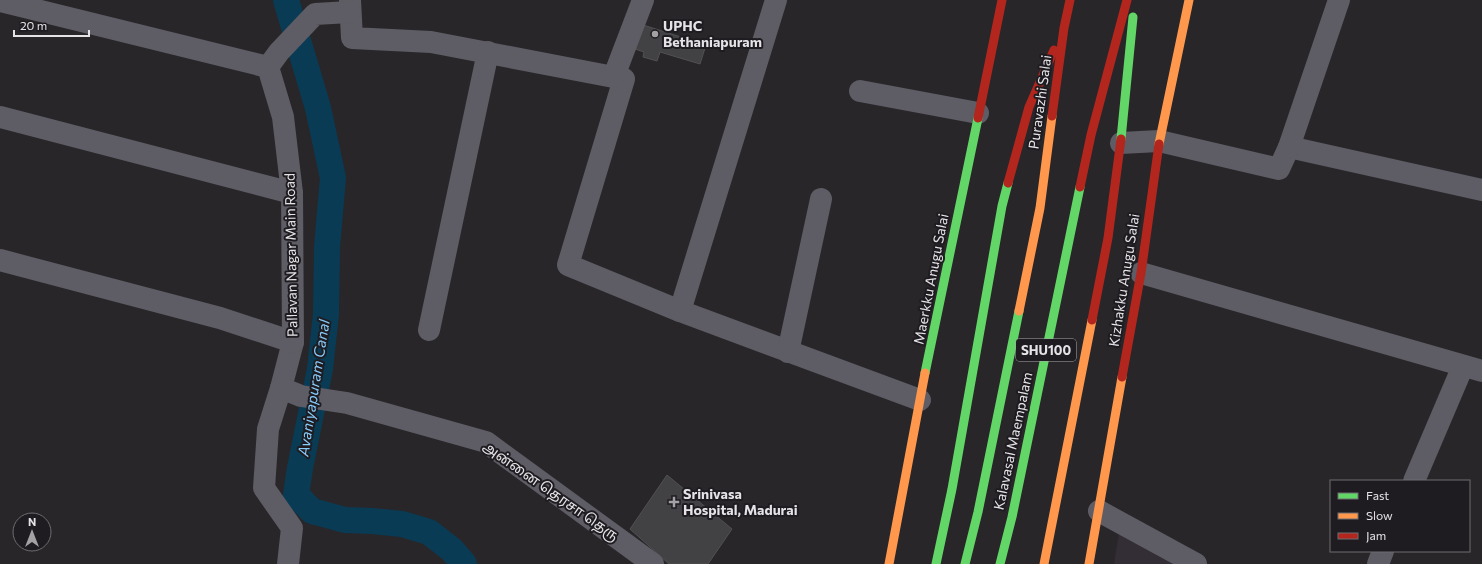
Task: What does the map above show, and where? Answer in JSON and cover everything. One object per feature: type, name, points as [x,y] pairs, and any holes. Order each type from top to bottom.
[{"type":"main road","name":"Maerkku Anugu Salai","points":[[888,564],[1002,0]]},
{"type":"main road","name":"Puravazhi Salai","points":[[1040,208],[1064,28],[1070,0]]},
{"type":"main road","name":"Kalavasal Maempalam","points":[[1000,564],[1012,517],[1091,135],[1127,0]]},
{"type":"main road","points":[[1044,564],[1108,238],[1121,143],[1134,0]]},
{"type":"main road","name":"Kizhakku Anugu Salai","points":[[1089,564],[1141,273],[1158,140],[1189,0]]},
{"type":"main road","points":[[936,564],[952,489],[1002,206],[1029,107],[1064,28]]},
{"type":"main road","name":"Kalavasal Maempalam","points":[[965,564],[978,512],[1040,208]]},
{"type":"street","points":[[614,76],[643,0]]},
{"type":"street","points":[[680,311],[776,0]]},
{"type":"street","points":[[1121,143],[1158,140],[1279,169],[1289,147],[1339,0]]},
{"type":"street","points":[[0,1],[273,60],[314,14],[350,6],[352,38],[431,42],[624,79],[568,264],[680,311],[920,400]]},
{"type":"street","points":[[429,330],[488,52]]},
{"type":"street","name":"Pallavan Nagar Main Road","points":[[273,60],[283,117],[292,193],[293,342],[291,392],[268,429],[264,488],[292,528],[288,564]]},
{"type":"street","points":[[860,91],[978,113]]},
{"type":"street","points":[[0,116],[292,193]]},
{"type":"street","points":[[1289,147],[1482,190]]},
{"type":"street","points":[[788,352],[821,199]]},
{"type":"street","points":[[0,260],[220,318],[293,342]]},
{"type":"street","points":[[1141,273],[1473,368],[1415,480]]},
{"type":"street","name":"அன்னை தெரசா தெரு","points":[[291,392],[347,403],[486,442],[653,564]]},
{"type":"street","points":[[1099,511],[1196,564]]},
{"type":"street","points":[[1378,564],[1383,552]]},
{"type":"shaded area","points":[[1119,533],[1173,564],[1114,564]]},
{"type":"building","name":"UPHC Bethaniapuram","points":[[640,24],[706,45],[700,64],[660,52],[657,61],[643,57],[644,52],[632,48]]},
{"type":"building","name":"Srinivasa Hospital, Madurai","points":[[667,475],[732,529],[708,564],[669,564],[630,529]]},
{"type":"waterway","name":"Avaniyapuram Canal","points":[[286,0],[318,108],[333,178],[327,247],[326,314],[320,369],[296,495],[312,511],[345,520],[402,524],[429,532],[452,550],[464,564]]},
{"type":"traffic: fast","points":[[1121,139],[1133,17]]},
{"type":"traffic: fast","points":[[925,373],[978,118]]},
{"type":"traffic: fast","points":[[936,564],[952,489],[1002,206],[1008,183]]},
{"type":"traffic: fast","points":[[1000,564],[1012,517],[1080,187]]},
{"type":"traffic: fast","points":[[965,564],[978,512],[1019,311]]},
{"type":"traffic: slow","points":[[1159,144],[1189,0]]},
{"type":"traffic: slow","points":[[1019,311],[1040,208],[1052,116]]},
{"type":"traffic: slow","points":[[1044,564],[1092,320]]},
{"type":"traffic: slow","points":[[889,564],[925,373]]},
{"type":"traffic: slow","points":[[1089,564],[1122,377]]},
{"type":"traffic: jam","points":[[978,118],[1002,0]]},
{"type":"traffic: jam","points":[[1052,116],[1064,28],[1070,0]]},
{"type":"traffic: jam","points":[[1080,187],[1091,135],[1127,0]]},
{"type":"traffic: jam","points":[[1008,183],[1029,107],[1054,50]]},
{"type":"traffic: jam","points":[[1092,320],[1108,238],[1121,139]]},
{"type":"traffic: jam","points":[[1122,377],[1141,273],[1159,144]]},
{"type":"place","name":"UPHC Bethaniapuram","points":[[655,34]]},
{"type":"place","name":"Srinivasa Hospital, Madurai","points":[[674,502]]}]
